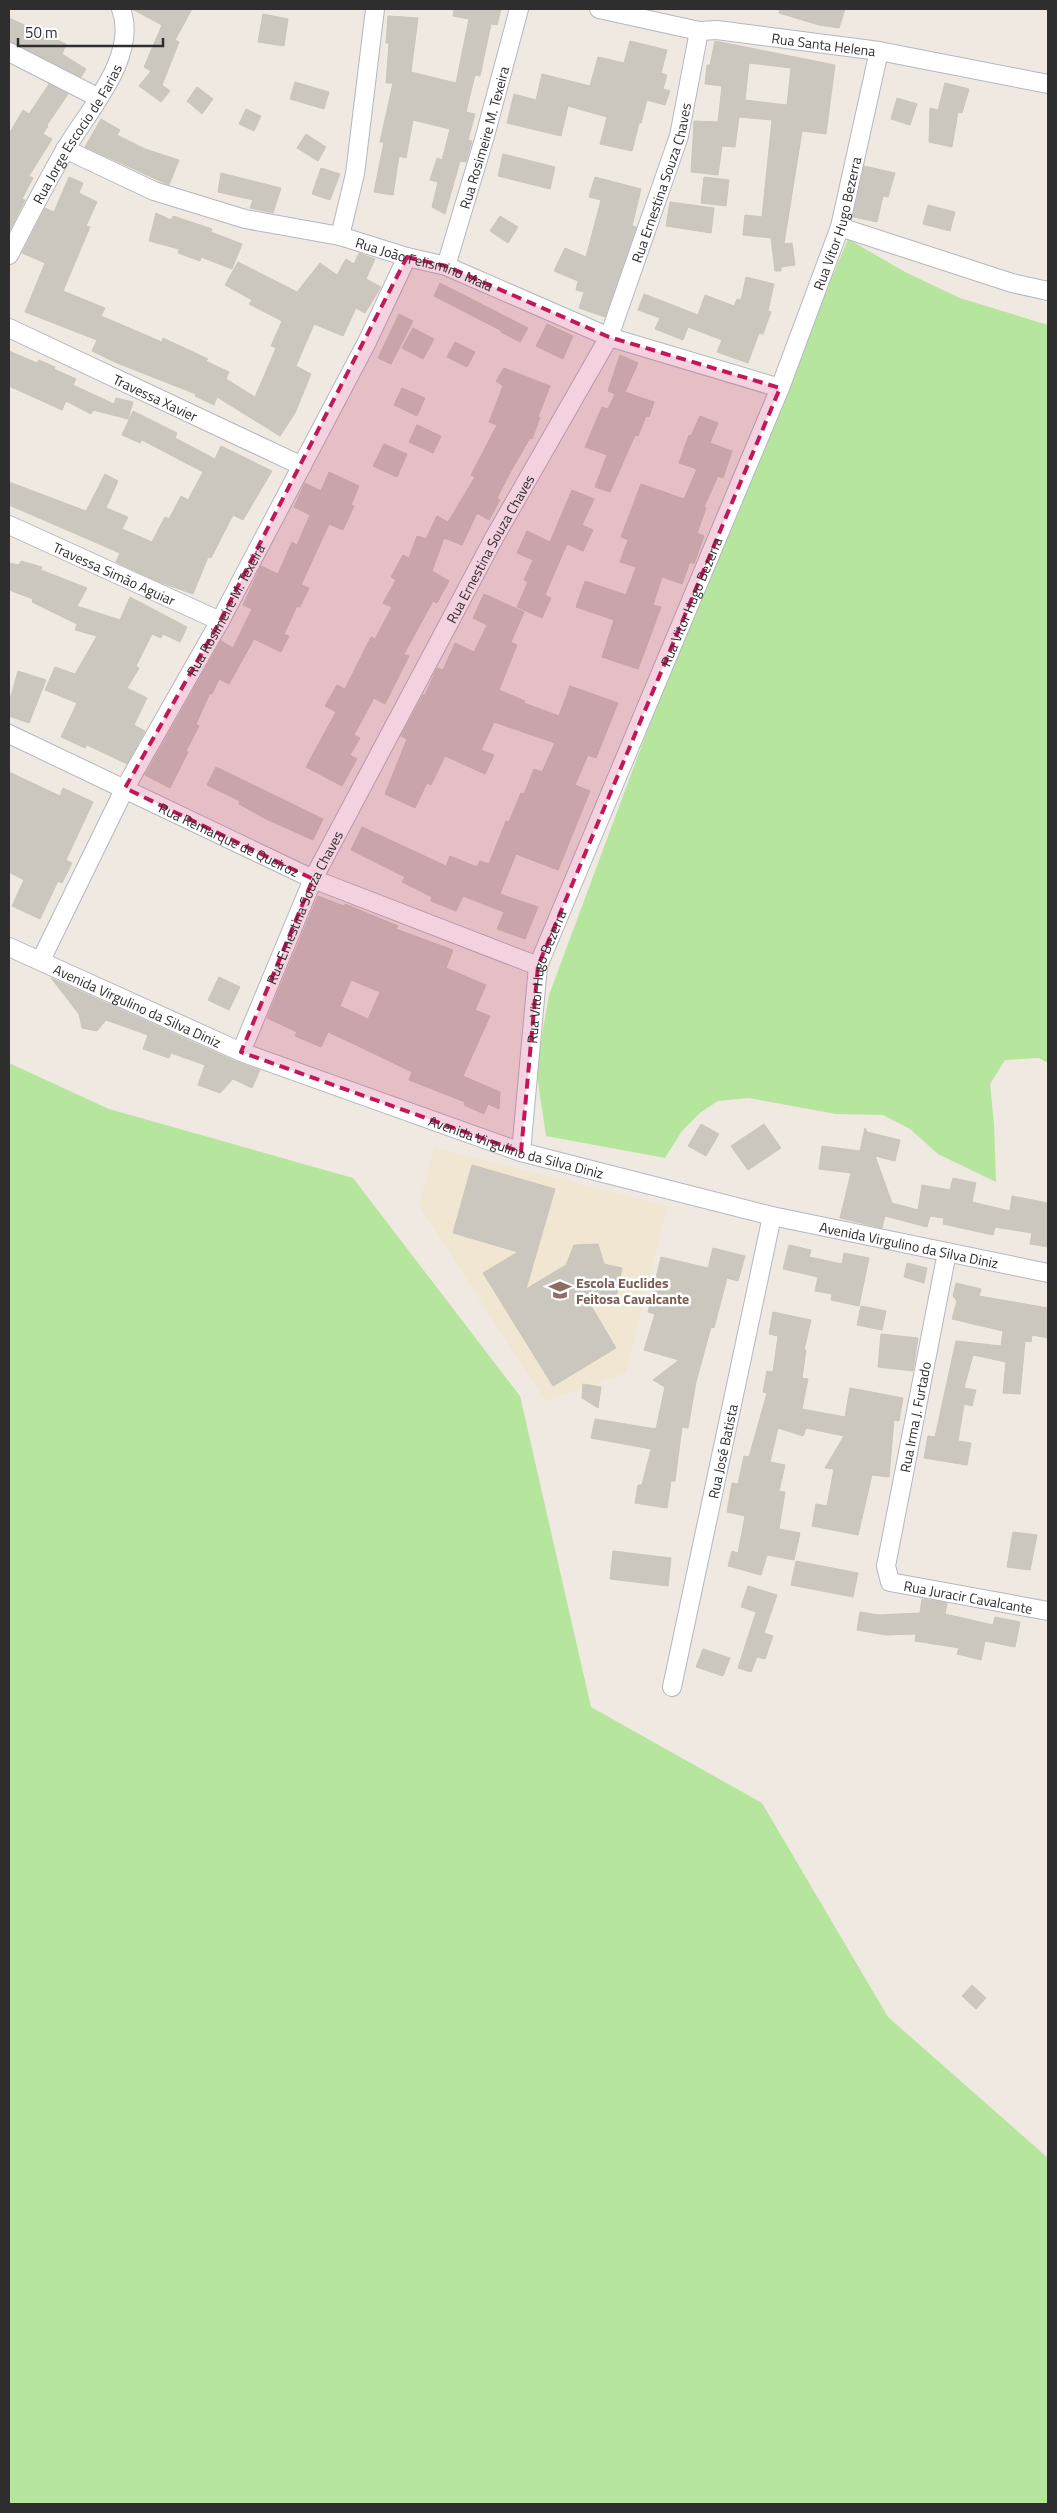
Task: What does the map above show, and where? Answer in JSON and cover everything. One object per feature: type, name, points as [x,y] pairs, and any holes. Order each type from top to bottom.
[{"type":"street","name":"Rua Jorge Escocio de Farias","points":[[9,255],[65,149],[112,76],[126,33],[122,9]]},
{"type":"street","points":[[340,236],[354,174],[375,9]]},
{"type":"street","name":"Rua Rosimeire M. Texeira","points":[[446,266],[485,136],[519,9]]},
{"type":"street","name":"Rua Santa Helena","points":[[599,9],[699,32],[717,30],[879,51],[1048,84]]},
{"type":"street","name":"Rua Ernestina Souza Chaves","points":[[241,1052],[313,879],[490,547],[609,337],[679,136],[699,32]]},
{"type":"street","name":"Rua Vitor Hugo Bezerra","points":[[521,1152],[538,966],[780,388],[840,227],[879,51]]},
{"type":"street","points":[[9,52],[99,98]]},
{"type":"street","name":"Rua João Felismino Maia","points":[[65,149],[154,191],[245,219],[340,236],[407,258],[446,266],[609,337],[780,388]]},
{"type":"street","points":[[840,227],[1012,283],[1048,291]]},
{"type":"street","name":"Rua Rosimeire M. Texeira","points":[[41,960],[125,788],[220,621],[367,342],[407,258]]},
{"type":"street","name":"Travessa Xavier","points":[[9,328],[302,466]]},
{"type":"street","name":"Travessa Simão Aguiar","points":[[9,525],[220,621]]},
{"type":"street","name":"Rua Remarque de Queiroz","points":[[9,734],[313,879],[538,966]]},
{"type":"street","name":"Avenida Virgulino da Silva Diniz","points":[[9,947],[241,1052],[521,1152],[772,1216],[1048,1272]]},
{"type":"street","name":"Rua José Batista","points":[[672,1688],[772,1216]]},
{"type":"street","name":"Rua Irma J. Furtado","points":[[890,1582],[886,1566],[947,1252]]},
{"type":"street","name":"Rua Juracir Cavalcante","points":[[890,1582],[1048,1611]]},
{"type":"highlighted area","points":[[407,257],[446,266],[609,337],[780,388],[538,966],[521,1152],[241,1052],[313,879],[125,788],[220,621]]},
{"type":"shaded area","name":"Escola Euclides Feitosa Cavalcante","points":[[434,1148],[667,1206],[626,1373],[545,1401],[419,1205]]},
{"type":"green space","points":[[848,239],[905,272],[960,298],[1048,325],[1048,1063],[1039,1058],[1005,1060],[990,1084],[994,1124],[996,1182],[938,1154],[910,1129],[883,1115],[836,1114],[749,1098],[718,1101],[701,1112],[682,1131],[665,1158],[546,1136],[536,1069],[549,995],[678,648]]},
{"type":"green space","points":[[9,1063],[109,1109],[353,1178],[520,1396],[591,1707],[762,1803],[888,2017],[1048,2158],[1048,2504],[9,2504]]},
{"type":"building","points":[[132,9],[192,9],[175,40],[179,42],[162,85],[170,91],[161,102],[139,86],[151,71],[144,67],[162,25]]},
{"type":"building","points":[[454,9],[501,9],[497,25],[491,24],[480,76],[475,75],[466,112],[475,114],[468,140],[472,141],[466,162],[460,161],[445,214],[432,207],[438,182],[430,180],[437,158],[442,160],[450,129],[413,120],[406,158],[399,156],[393,195],[374,192],[384,142],[380,142],[393,83],[386,83],[389,43],[386,43],[388,16],[418,18],[411,72],[456,83],[469,19],[453,16]]},
{"type":"building","points":[[780,9],[845,9],[839,28],[819,25],[779,13]]},
{"type":"building","points":[[263,14],[288,19],[284,46],[258,42]]},
{"type":"building","points":[[9,18],[66,44],[62,54],[86,69],[81,77],[9,41]]},
{"type":"building","points":[[630,41],[667,50],[661,73],[667,75],[663,89],[670,91],[665,105],[647,100],[632,151],[600,144],[607,117],[568,106],[561,136],[507,123],[514,94],[536,100],[542,74],[590,86],[598,57],[624,63]]},
{"type":"building","points":[[715,41],[835,65],[826,134],[802,131],[784,244],[792,243],[795,265],[781,267],[781,271],[775,271],[771,238],[743,235],[745,215],[762,217],[772,120],[739,117],[735,147],[722,146],[718,175],[691,172],[694,121],[718,122],[722,86],[705,84],[707,65],[710,65]],"holes":[[[749,63],[791,68],[787,105],[745,100]]]},
{"type":"building","points":[[295,82],[329,92],[324,109],[290,99]]},
{"type":"building","points":[[945,83],[969,89],[962,113],[958,112],[952,147],[929,142],[930,108],[938,110]]},
{"type":"building","points":[[49,84],[68,94],[43,134],[52,139],[29,176],[33,178],[22,199],[25,200],[9,232],[9,134],[23,110],[29,114]]},
{"type":"building","points":[[197,87],[213,99],[202,114],[187,101]]},
{"type":"building","points":[[897,98],[917,104],[910,125],[891,119]]},
{"type":"building","points":[[246,109],[261,116],[254,131],[239,124]]},
{"type":"building","points":[[101,119],[120,130],[117,135],[145,149],[179,160],[169,185],[85,147]]},
{"type":"building","points":[[306,134],[326,147],[318,161],[297,148]]},
{"type":"building","points":[[503,154],[555,167],[550,189],[498,176]]},
{"type":"building","points":[[864,166],[895,173],[888,197],[883,196],[877,222],[853,217]]},
{"type":"building","points":[[321,168],[340,174],[330,200],[312,194]]},
{"type":"building","points":[[221,173],[281,188],[273,213],[250,208],[253,200],[218,192]]},
{"type":"building","points":[[69,177],[83,183],[79,193],[97,202],[86,226],[90,227],[63,291],[105,308],[101,316],[162,342],[163,338],[208,359],[206,361],[229,372],[226,379],[255,397],[276,348],[271,346],[282,321],[249,304],[252,300],[225,285],[238,262],[297,292],[320,263],[337,275],[346,259],[354,264],[359,253],[375,259],[366,279],[381,287],[365,313],[356,308],[343,336],[314,324],[296,366],[311,374],[295,413],[280,436],[217,397],[214,405],[195,396],[196,394],[117,363],[92,351],[97,340],[25,312],[45,263],[22,253],[45,208],[54,212]]},
{"type":"building","points":[[595,177],[641,189],[632,226],[636,227],[605,317],[579,308],[584,292],[576,290],[578,281],[554,271],[565,248],[586,257],[601,200],[589,197]]},
{"type":"building","points":[[704,177],[729,180],[726,206],[701,203]]},
{"type":"building","points":[[670,202],[714,208],[711,233],[666,226]]},
{"type":"building","points":[[928,205],[955,212],[950,231],[923,224]]},
{"type":"building","points":[[156,213],[171,220],[173,216],[212,229],[211,232],[242,244],[232,269],[201,257],[200,261],[178,253],[179,249],[149,241]]},
{"type":"building","points":[[500,216],[518,227],[508,243],[490,231]]},
{"type":"building","points":[[746,277],[774,284],[768,311],[771,312],[763,334],[759,333],[748,363],[717,352],[722,340],[688,327],[683,340],[655,329],[660,318],[638,310],[644,294],[698,315],[705,295],[734,306],[737,299],[741,300]]},
{"type":"building","points":[[440,283],[528,328],[520,342],[434,296]]},
{"type":"building","points":[[399,314],[413,321],[391,364],[378,358]]},
{"type":"building","points":[[547,324],[573,336],[563,359],[536,346]]},
{"type":"building","points":[[413,328],[434,339],[423,359],[402,348]]},
{"type":"building","points":[[455,342],[475,352],[467,367],[447,357]]},
{"type":"building","points":[[9,351],[37,363],[39,360],[55,367],[54,369],[76,379],[73,385],[114,404],[116,398],[133,402],[128,419],[93,410],[91,414],[66,401],[62,410],[9,386]]},
{"type":"building","points":[[620,355],[638,363],[625,392],[654,402],[649,417],[646,416],[638,436],[635,435],[610,492],[595,487],[607,455],[585,447],[602,407],[608,409],[615,394],[608,391]]},
{"type":"building","points":[[504,368],[550,386],[532,439],[530,438],[511,471],[497,498],[500,500],[489,520],[477,513],[462,545],[444,538],[432,571],[449,581],[437,603],[433,601],[404,654],[409,656],[385,704],[374,698],[354,735],[360,738],[350,755],[357,759],[342,786],[306,767],[336,712],[325,706],[337,685],[345,689],[371,637],[375,639],[392,607],[383,603],[396,580],[391,577],[403,555],[409,558],[417,536],[426,539],[437,516],[448,522],[475,477],[471,475],[497,425],[489,422],[503,386],[496,381]]},
{"type":"building","points":[[402,388],[425,398],[417,416],[394,405]]},
{"type":"building","points":[[133,411],[177,433],[175,438],[215,459],[221,446],[272,471],[243,520],[233,515],[211,558],[208,557],[193,594],[159,582],[116,562],[120,553],[9,505],[9,482],[86,511],[105,474],[118,481],[106,508],[128,517],[122,529],[152,542],[165,517],[169,519],[181,496],[188,500],[203,472],[142,440],[140,443],[122,435]]},
{"type":"building","points":[[700,416],[718,423],[710,443],[732,451],[723,478],[718,476],[704,507],[706,508],[697,533],[704,536],[694,564],[690,562],[682,584],[662,577],[653,605],[661,607],[638,669],[602,657],[614,620],[576,607],[585,581],[626,595],[636,567],[620,562],[628,540],[621,537],[641,484],[684,499],[697,469],[679,463],[689,435],[691,436]]},
{"type":"building","points":[[417,425],[441,436],[433,453],[409,442]]},
{"type":"building","points":[[384,444],[407,454],[397,477],[373,466]]},
{"type":"building","points":[[329,472],[359,486],[351,505],[354,506],[343,530],[329,524],[301,585],[309,588],[300,607],[297,606],[284,634],[289,636],[281,652],[254,639],[229,684],[219,679],[212,694],[210,693],[196,724],[199,726],[170,788],[145,775],[221,641],[233,648],[252,609],[243,605],[261,566],[278,574],[292,542],[297,545],[310,515],[294,507],[305,483],[321,491]]},
{"type":"building","points":[[572,490],[594,499],[582,525],[593,530],[583,551],[567,544],[545,595],[551,598],[542,618],[517,607],[528,582],[524,580],[533,560],[517,553],[527,531],[550,542]]},
{"type":"building","points":[[21,561],[42,567],[41,570],[87,588],[77,606],[120,620],[130,597],[187,627],[180,642],[163,634],[161,638],[152,634],[136,666],[139,668],[127,688],[147,698],[134,725],[145,731],[127,764],[87,745],[85,748],[61,737],[77,703],[45,690],[55,667],[75,674],[97,636],[75,630],[77,624],[32,602],[33,599],[9,590],[9,563],[19,565]]},
{"type":"building","points":[[484,594],[524,612],[511,642],[517,645],[499,690],[525,701],[524,703],[559,716],[570,686],[618,703],[596,758],[588,755],[575,785],[590,791],[558,870],[516,854],[500,894],[538,907],[525,939],[497,929],[504,912],[463,896],[456,911],[431,901],[432,897],[402,882],[405,877],[351,850],[362,827],[446,866],[450,856],[477,867],[480,861],[489,864],[506,821],[509,822],[521,793],[524,794],[534,769],[542,772],[555,743],[494,722],[481,750],[494,755],[485,774],[445,756],[431,785],[427,783],[415,808],[385,794],[407,739],[401,736],[423,695],[425,695],[437,668],[443,670],[455,643],[474,652],[487,625],[473,618]]},
{"type":"building","points":[[18,671],[46,680],[29,723],[9,716],[9,703]]},
{"type":"building","points":[[216,767],[323,819],[313,840],[266,819],[239,804],[240,801],[207,785]]},
{"type":"building","points":[[9,772],[60,796],[63,788],[93,802],[66,860],[72,863],[62,883],[58,881],[40,919],[12,906],[24,880],[9,872]]},
{"type":"building","points":[[318,896],[344,906],[345,904],[398,926],[396,929],[453,950],[446,968],[486,985],[475,1010],[490,1016],[463,1076],[500,1092],[499,1109],[488,1104],[484,1114],[464,1105],[465,1102],[409,1080],[412,1072],[328,1032],[321,1047],[295,1036],[297,1032],[267,1018]],"holes":[[[351,980],[380,992],[368,1019],[340,1006]]]},
{"type":"building","points":[[219,977],[240,987],[229,1010],[208,1000]]},
{"type":"building","points":[[51,978],[237,1062],[260,1070],[252,1088],[233,1079],[220,1093],[198,1085],[205,1065],[171,1053],[169,1058],[143,1049],[148,1035],[106,1020],[97,1031],[82,1028],[79,1014]]},
{"type":"building","points":[[701,1124],[719,1134],[706,1156],[688,1146]]},
{"type":"building","points":[[764,1124],[781,1148],[748,1170],[731,1146]]},
{"type":"building","points":[[865,1128],[867,1132],[900,1140],[895,1161],[875,1156],[892,1203],[918,1210],[922,1185],[950,1190],[953,1178],[976,1183],[972,1202],[1010,1211],[1012,1196],[1048,1203],[1048,1247],[1030,1244],[1032,1233],[995,1227],[993,1235],[943,1224],[944,1218],[930,1216],[927,1227],[885,1216],[882,1228],[840,1218],[851,1173],[819,1169],[822,1146],[860,1151]]},
{"type":"building","points":[[472,1165],[555,1189],[526,1289],[566,1265],[574,1245],[598,1244],[604,1264],[622,1268],[615,1304],[587,1299],[616,1348],[553,1386],[483,1273],[518,1252],[453,1233]]},
{"type":"building","points":[[789,1245],[811,1250],[809,1257],[842,1264],[844,1253],[869,1258],[859,1306],[831,1300],[832,1294],[815,1291],[818,1277],[783,1269]]},
{"type":"building","points":[[713,1248],[745,1256],[738,1281],[727,1278],[714,1328],[711,1327],[696,1382],[688,1428],[682,1427],[675,1481],[671,1481],[667,1508],[635,1503],[638,1485],[642,1485],[651,1449],[591,1438],[595,1419],[656,1429],[665,1387],[653,1380],[679,1360],[644,1350],[655,1314],[648,1312],[661,1257],[708,1268]]},
{"type":"building","points":[[907,1263],[927,1268],[924,1283],[904,1277]]},
{"type":"building","points":[[956,1283],[981,1289],[979,1296],[1048,1308],[1048,1338],[1032,1335],[1031,1342],[1025,1341],[1020,1394],[1003,1393],[1006,1362],[973,1355],[964,1388],[976,1390],[972,1406],[964,1404],[958,1441],[971,1443],[967,1465],[924,1458],[928,1436],[935,1437],[956,1341],[1001,1346],[1003,1331],[952,1319],[957,1301],[953,1296]]},
{"type":"building","points":[[861,1306],[886,1311],[882,1330],[857,1325]]},
{"type":"building","points":[[773,1312],[811,1320],[804,1350],[806,1350],[802,1378],[808,1379],[802,1409],[845,1417],[850,1388],[903,1398],[899,1421],[894,1420],[889,1477],[872,1475],[858,1535],[812,1526],[816,1504],[827,1506],[834,1469],[825,1468],[844,1436],[806,1428],[803,1436],[778,1428],[770,1462],[785,1465],[779,1491],[785,1492],[779,1529],[800,1533],[794,1560],[767,1555],[761,1575],[728,1566],[732,1551],[738,1553],[745,1516],[727,1512],[732,1483],[738,1484],[744,1456],[749,1457],[767,1393],[763,1392],[767,1371],[773,1372],[778,1336],[769,1334]]},
{"type":"building","points":[[881,1334],[918,1338],[913,1371],[878,1367]]},
{"type":"building","points":[[583,1384],[601,1387],[598,1408],[582,1398]]},
{"type":"building","points":[[1013,1532],[1037,1535],[1030,1570],[1007,1567]]},
{"type":"building","points":[[613,1551],[671,1558],[668,1586],[610,1579]]},
{"type":"building","points":[[796,1561],[858,1573],[853,1597],[791,1585]]},
{"type":"building","points":[[748,1586],[777,1595],[764,1633],[773,1636],[765,1659],[757,1657],[751,1672],[738,1668],[756,1612],[741,1607]]},
{"type":"building","points":[[922,1599],[947,1603],[945,1614],[993,1625],[995,1617],[1020,1622],[1015,1647],[985,1641],[981,1660],[957,1654],[959,1648],[915,1641],[916,1634],[886,1635],[857,1630],[860,1612],[879,1615],[920,1613]]},
{"type":"building","points":[[703,1649],[730,1658],[723,1676],[696,1667]]},
{"type":"building","points":[[972,1985],[986,1998],[976,2009],[962,1996]]},
{"type":"place","name":"Escola Euclides Feitosa Cavalcante","points":[[560,1290]]}]
